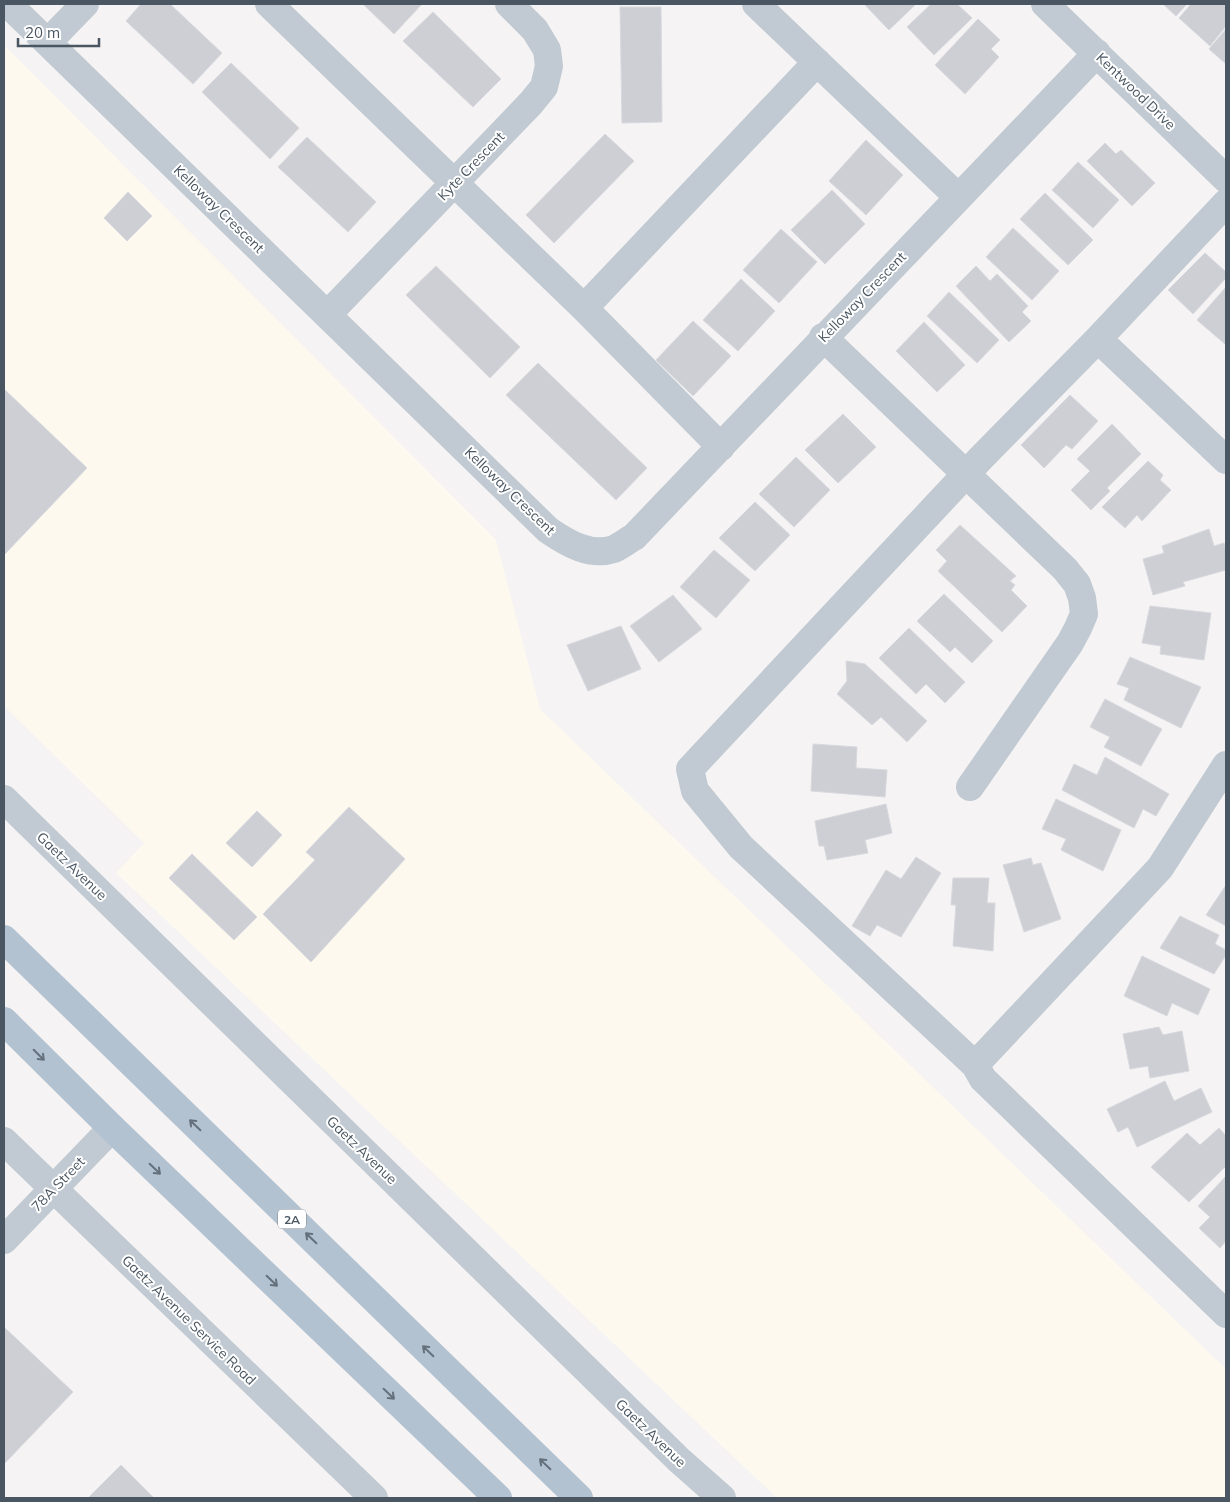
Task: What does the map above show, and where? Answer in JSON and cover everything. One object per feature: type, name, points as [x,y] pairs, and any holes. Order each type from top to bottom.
[{"type":"main road","name":"2A","points":[[4,939],[580,1498]]},
{"type":"main road","points":[[4,1021],[112,1128],[498,1498]]},
{"type":"street","name":"Kelloway Crescent","points":[[8,4],[548,530],[569,544],[596,551],[614,549],[634,537],[1097,53]]},
{"type":"street","points":[[48,42],[85,4]]},
{"type":"street","points":[[269,4],[584,308],[720,447]]},
{"type":"street","name":"Kyte Crescent","points":[[328,314],[454,184],[544,87],[549,66],[547,50],[535,30],[509,4]]},
{"type":"street","points":[[756,4],[958,197]]},
{"type":"street","name":"Kentwood Drive","points":[[1045,4],[1226,178]]},
{"type":"street","points":[[584,308],[817,62]]},
{"type":"street","points":[[1226,203],[966,475],[690,769],[695,791],[741,847],[975,1065],[983,1079],[1226,1314]]},
{"type":"street","points":[[824,337],[1065,569],[1077,584],[1082,598],[1084,614],[1070,643],[970,787]]},
{"type":"street","points":[[1098,339],[1226,460]]},
{"type":"street","points":[[975,1065],[1160,868],[1226,765]]},
{"type":"street","name":"Gaetz Avenue","points":[[4,799],[664,1446],[722,1498]]},
{"type":"street","name":"78A Street","points":[[4,1240],[112,1128]]},
{"type":"street","name":"Gaetz Avenue Service Road","points":[[4,1141],[374,1498]]},
{"type":"shaded area","points":[[4,45],[496,540],[540,709],[1226,1369],[1226,1498],[777,1498],[116,873],[144,843],[4,706]]},
{"type":"building","points":[[141,4],[170,4],[222,53],[193,84],[126,21]]},
{"type":"building","points":[[363,4],[422,4],[394,34]]},
{"type":"building","points":[[864,4],[916,4],[889,30]]},
{"type":"building","points":[[931,4],[957,4],[972,18],[934,55],[907,27]]},
{"type":"building","points":[[1163,4],[1187,4],[1176,16]]},
{"type":"building","points":[[1191,4],[1226,4],[1226,26],[1210,46],[1179,18]]},
{"type":"building","points":[[620,7],[661,7],[662,122],[622,123]]},
{"type":"building","points":[[433,12],[501,79],[473,107],[403,41]]},
{"type":"building","points":[[978,19],[1000,40],[991,49],[999,57],[965,94],[935,65]]},
{"type":"building","points":[[1226,29],[1226,64],[1209,49]]},
{"type":"building","points":[[231,63],[299,128],[270,159],[202,92]]},
{"type":"building","points":[[605,134],[634,161],[554,243],[526,215]]},
{"type":"building","points":[[307,137],[376,202],[348,232],[278,167]]},
{"type":"building","points":[[866,140],[903,175],[866,215],[829,181]]},
{"type":"building","points":[[1105,143],[1116,154],[1121,150],[1155,183],[1132,206],[1087,161]]},
{"type":"building","points":[[1078,162],[1119,200],[1093,228],[1052,190]]},
{"type":"building","points":[[832,190],[865,224],[825,264],[791,230]]},
{"type":"building","points":[[128,192],[152,216],[127,241],[104,218]]},
{"type":"building","points":[[1045,193],[1093,240],[1068,265],[1020,219]]},
{"type":"building","points":[[1013,228],[1059,271],[1032,300],[986,257]]},
{"type":"building","points":[[781,229],[817,262],[779,303],[743,270]]},
{"type":"building","points":[[1205,253],[1226,272],[1226,278],[1193,314],[1168,290]]},
{"type":"building","points":[[436,266],[520,347],[490,378],[406,295]]},
{"type":"building","points":[[976,266],[990,281],[997,274],[1028,306],[1022,312],[1031,321],[1009,342],[956,286]]},
{"type":"building","points":[[741,279],[775,311],[738,351],[703,320]]},
{"type":"building","points":[[1226,287],[1226,345],[1197,320]]},
{"type":"building","points":[[949,292],[999,340],[977,363],[927,316]]},
{"type":"building","points":[[693,321],[731,356],[693,396],[656,360]]},
{"type":"building","points":[[924,322],[965,365],[937,392],[896,351]]},
{"type":"building","points":[[538,363],[647,468],[616,500],[506,395]]},
{"type":"building","points":[[4,389],[87,468],[4,555]]},
{"type":"building","points":[[1070,395],[1098,421],[1072,449],[1066,445],[1044,468],[1021,445]]},
{"type":"building","points":[[843,414],[876,447],[838,483],[805,450]]},
{"type":"building","points":[[1112,424],[1141,454],[1107,488],[1110,491],[1091,510],[1071,490],[1090,471],[1077,459]]},
{"type":"building","points":[[796,457],[830,490],[794,527],[759,494]]},
{"type":"building","points":[[1148,461],[1163,475],[1160,480],[1171,490],[1142,521],[1137,515],[1125,528],[1102,507]]},
{"type":"building","points":[[755,502],[790,535],[755,571],[719,538]]},
{"type":"building","points":[[960,525],[1016,576],[1010,581],[1015,585],[1011,590],[1027,606],[1002,632],[938,571],[947,561],[936,550]]},
{"type":"building","points":[[1209,529],[1214,546],[1224,543],[1226,570],[1183,582],[1185,586],[1153,595],[1143,559],[1164,553],[1162,546]]},
{"type":"building","points":[[714,550],[750,580],[716,618],[680,587]]},
{"type":"building","points":[[944,594],[993,641],[972,663],[955,647],[950,652],[917,621]]},
{"type":"building","points":[[673,595],[702,629],[659,662],[630,626]]},
{"type":"building","points":[[1150,606],[1211,613],[1204,660],[1160,654],[1161,646],[1142,643]]},
{"type":"building","points":[[621,626],[641,669],[588,691],[567,645]]},
{"type":"building","points":[[909,628],[965,682],[945,703],[926,684],[916,694],[879,658]]},
{"type":"building","points":[[1130,657],[1201,687],[1181,728],[1124,700],[1129,688],[1117,684]]},
{"type":"building","points":[[846,661],[865,664],[927,721],[907,742],[881,717],[872,725],[837,694],[847,681]]},
{"type":"building","points":[[1105,699],[1162,729],[1141,766],[1104,747],[1110,737],[1090,727]]},
{"type":"building","points":[[813,744],[857,747],[856,768],[887,770],[885,797],[811,791]]},
{"type":"building","points":[[1105,757],[1169,794],[1156,816],[1143,809],[1134,828],[1062,790],[1074,764],[1097,775]]},
{"type":"building","points":[[1056,799],[1121,830],[1103,871],[1061,850],[1066,839],[1042,829]]},
{"type":"building","points":[[886,804],[892,833],[865,840],[868,853],[827,860],[824,846],[819,846],[815,821]]},
{"type":"building","points":[[349,807],[405,859],[311,962],[263,914],[315,860],[306,852]]},
{"type":"building","points":[[257,811],[282,835],[252,867],[226,843]]},
{"type":"building","points":[[192,854],[257,917],[234,940],[169,878]]},
{"type":"building","points":[[916,857],[941,873],[901,937],[877,925],[870,936],[852,926],[886,870],[901,879]]},
{"type":"building","points":[[1031,858],[1033,865],[1041,863],[1061,919],[1024,932],[1003,865]]},
{"type":"building","points":[[953,878],[989,878],[987,903],[995,903],[993,951],[953,946],[956,905],[951,905]]},
{"type":"building","points":[[1226,885],[1226,926],[1206,915]]},
{"type":"building","points":[[1180,916],[1219,935],[1215,944],[1226,950],[1226,955],[1214,974],[1160,948]]},
{"type":"building","points":[[1142,956],[1210,989],[1198,1015],[1172,1003],[1167,1016],[1124,996]]},
{"type":"building","points":[[1159,1027],[1163,1035],[1182,1031],[1189,1071],[1150,1078],[1148,1066],[1130,1069],[1123,1034]]},
{"type":"building","points":[[1165,1081],[1174,1101],[1201,1088],[1212,1112],[1137,1147],[1128,1127],[1118,1132],[1107,1109]]},
{"type":"building","points":[[1219,1128],[1226,1136],[1226,1166],[1189,1202],[1151,1167],[1187,1133],[1200,1145]]},
{"type":"building","points":[[1226,1176],[1226,1241],[1220,1248],[1199,1228],[1210,1217],[1198,1206]]},
{"type":"building","points":[[4,1327],[73,1392],[4,1464]]},
{"type":"building","points":[[121,1465],[154,1498],[88,1498]]}]
